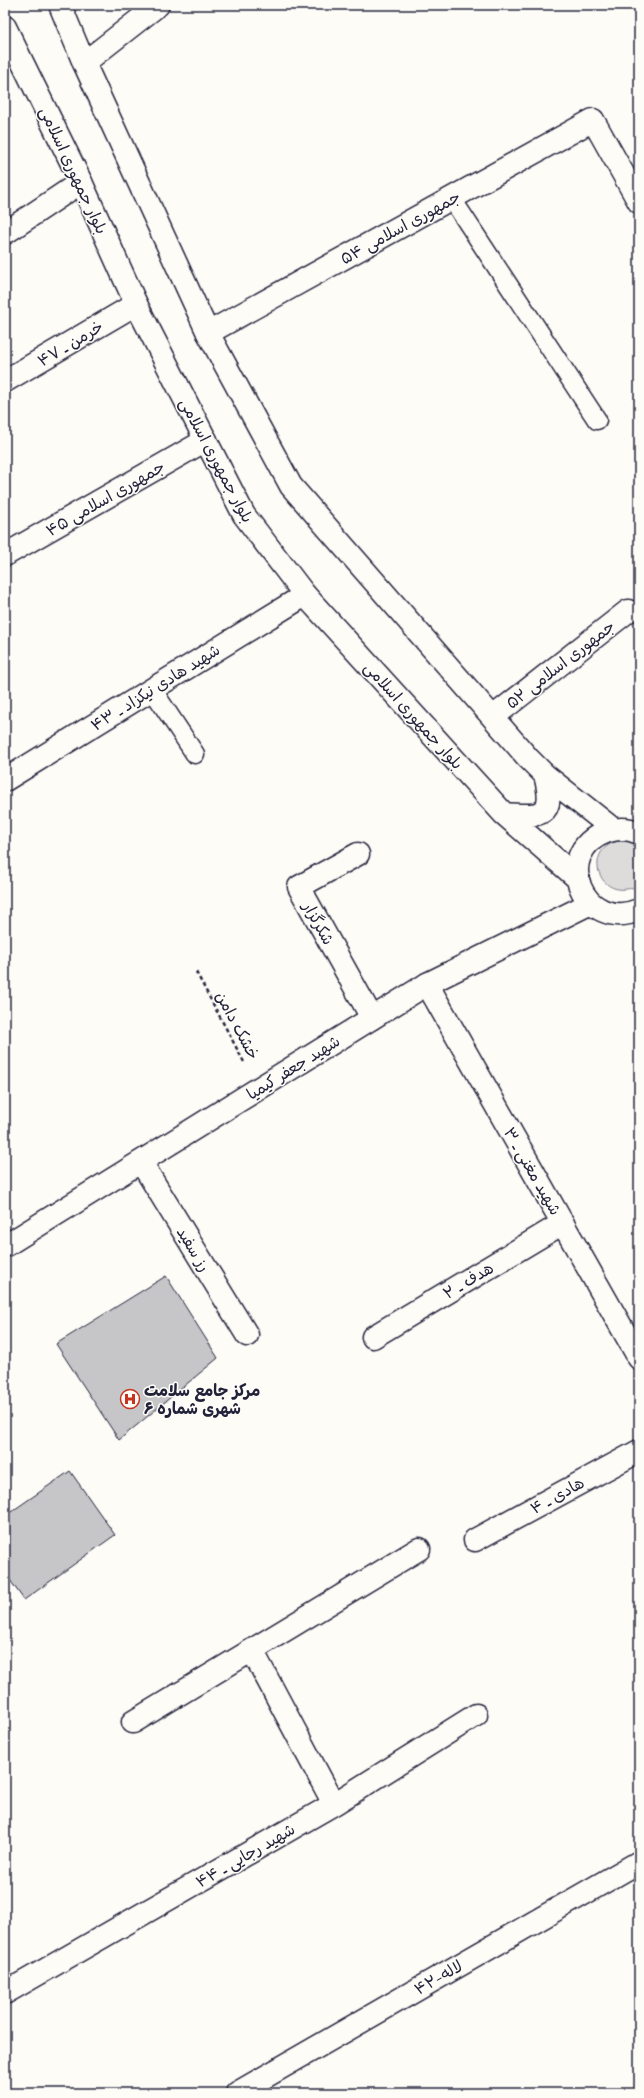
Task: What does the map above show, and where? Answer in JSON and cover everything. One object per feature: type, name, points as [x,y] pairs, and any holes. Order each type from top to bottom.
[{"type":"street","points":[[60,5],[84,63],[208,333],[291,486],[545,775],[613,829]]},
{"type":"street","points":[[84,63],[158,5]]},
{"type":"street","name":"بلوار جمهوری اسلامی","points":[[5,26],[81,182],[136,304],[244,515],[305,596],[504,814],[577,878]]},
{"type":"street","name":"جمهوری اسلامی ۵۴","points":[[208,333],[593,120],[639,202]]},
{"type":"street","points":[[5,233],[81,182]]},
{"type":"street","name":"خرمن ـ ۴۷","points":[[5,382],[136,304]]},
{"type":"street","name":"جمهوری اسلامی ۴۵","points":[[5,555],[206,440]]},
{"type":"street","name":"شهید هادی نیکزاد ـ ۴۳","points":[[5,780],[305,596]]},
{"type":"street","name":"جمهوری اسلامی ۵۲","points":[[493,717],[628,610]]},
{"type":"street","points":[[504,814],[529,816],[539,814],[547,806],[550,795],[545,775]]},
{"type":"street","points":[[636,915],[617,914],[603,911],[591,904],[581,892],[577,878],[577,862],[585,846],[597,835],[613,829],[625,829],[639,833]]},
{"type":"street","name":"شکرگزار","points":[[358,854],[298,887],[372,1018]]},
{"type":"street","name":"شهید جعفر کیمیا","points":[[5,1246],[428,984],[591,904]]},
{"type":"street","name":"شهید مغنی ـ ۳","points":[[428,984],[639,1358]]},
{"type":"street","name":"رز سفید","points":[[141,1162],[247,1335]]},
{"type":"street","name":"هدف ـ ۲","points":[[373,1337],[563,1223]]},
{"type":"street","name":"هادی ـ ۴","points":[[475,1540],[639,1451]]},
{"type":"street","points":[[133,1722],[419,1550]]},
{"type":"street","points":[[252,1650],[334,1804]]},
{"type":"street","name":"شهید رجایی ـ ۴۴","points":[[5,1993],[334,1804],[476,1715]]},
{"type":"street","name":"لاله-۴۲","points":[[237,2093],[639,1862]]},
{"type":"lane","points":[[452,199],[597,420]]},
{"type":"lane","points":[[152,689],[195,754]]},
{"type":"path","name":"خشک دامن","points":[[196,972],[258,1089]]},
{"type":"shaded area","points":[[619,841],[632,842],[639,846],[639,885],[626,889],[616,889],[608,885],[598,870],[598,861],[601,853],[608,845]]},
{"type":"building","name":"مرکز جامع سلامت شهری شماره ۶","points":[[166,1276],[218,1358],[119,1440],[56,1344]]},
{"type":"building","points":[[70,1471],[115,1535],[24,1600],[5,1573],[5,1516]]},
{"type":"place","name":"مرکز جامع سلامت شهری شماره ۶","points":[[130,1399]]}]
